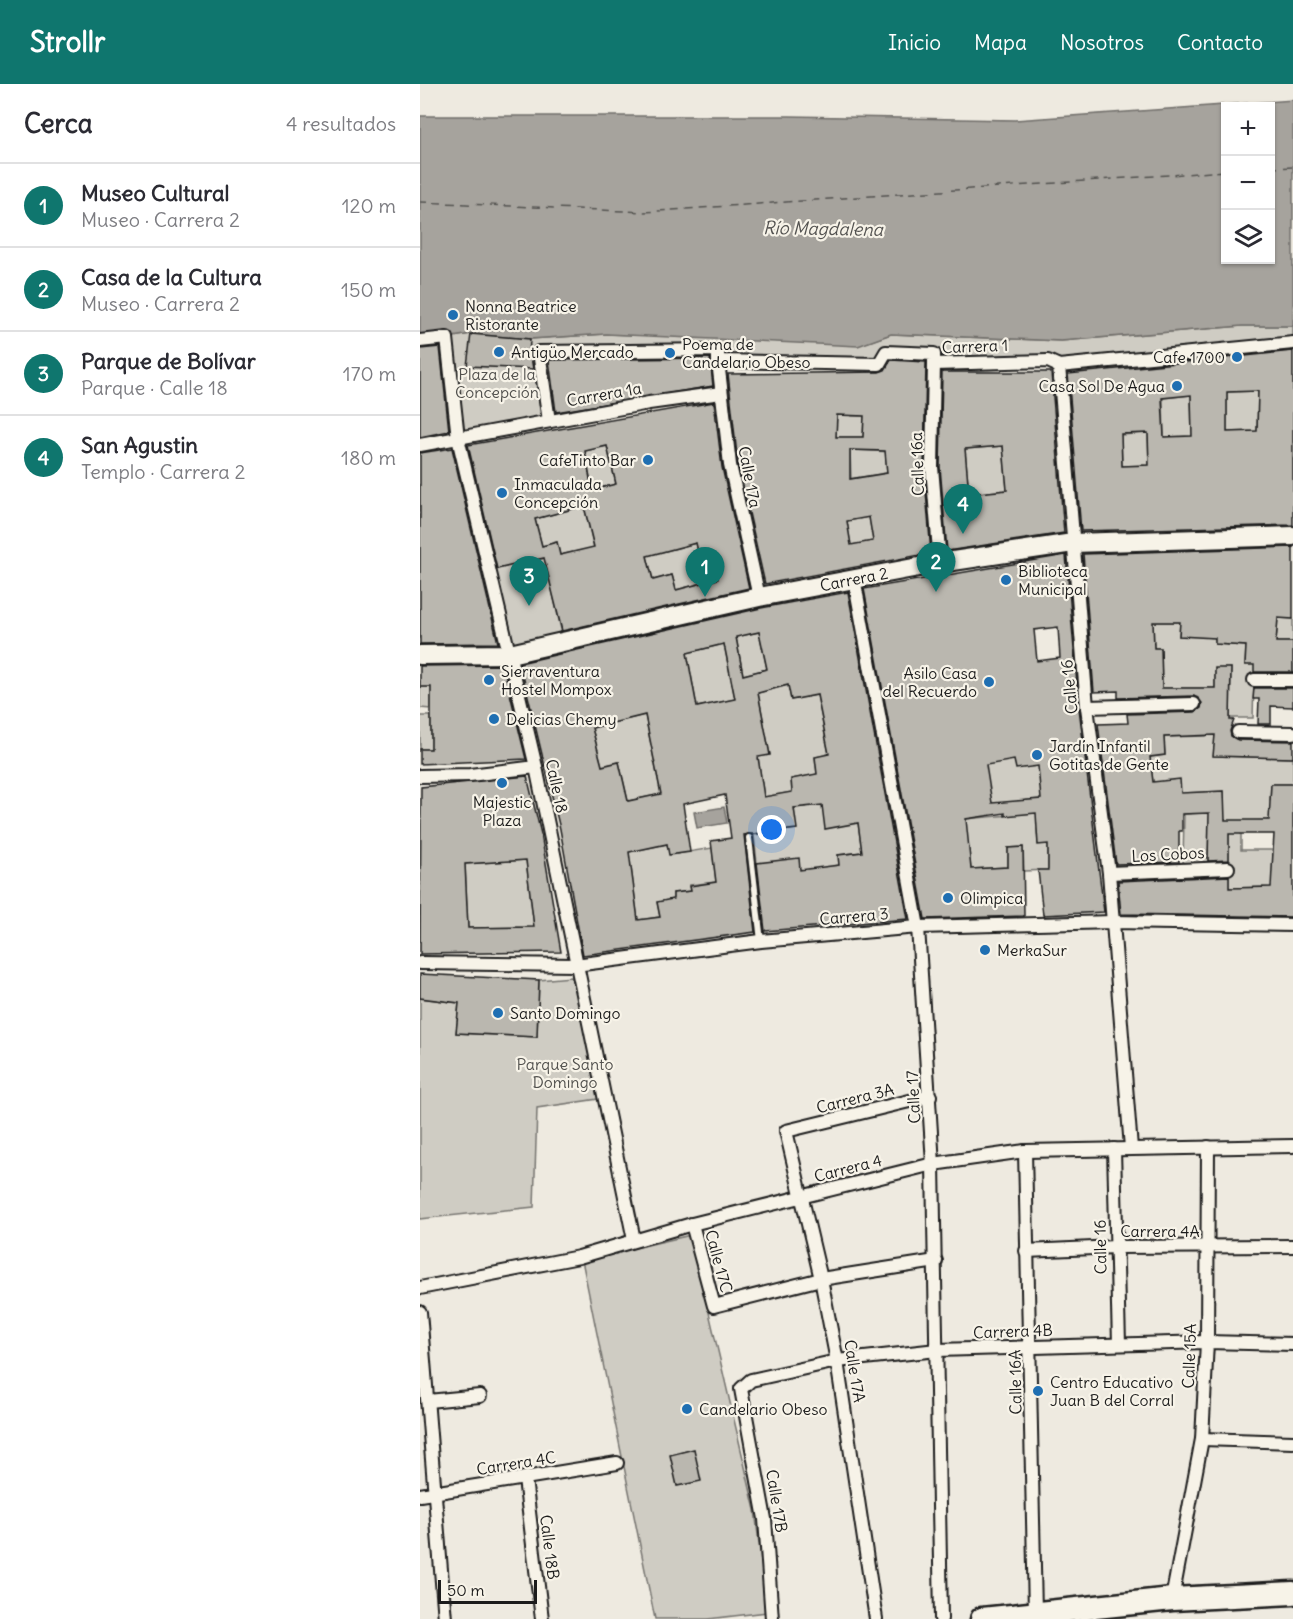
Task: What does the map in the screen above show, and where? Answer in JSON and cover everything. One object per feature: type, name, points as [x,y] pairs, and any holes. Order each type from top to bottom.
[{"type":"highway","points":[[982,1619],[1035,1612],[1120,1612],[1172,1599],[1293,1593]]},
{"type":"main road","name":"Carrera 2","points":[[420,655],[510,654],[759,597],[854,578],[1073,543],[1293,536]]},
{"type":"street","name":"Calle 18","points":[[420,341],[447,338],[458,438],[536,767],[634,1240]]},
{"type":"street","name":"Carrera 1","points":[[718,362],[879,363],[886,352],[934,354],[934,364],[1048,361],[1059,366],[1293,343]]},
{"type":"street","points":[[549,421],[539,352],[718,350],[718,362]]},
{"type":"street","name":"Calle 17a","points":[[718,362],[730,465],[759,597]]},
{"type":"street","name":"Calle 16a","points":[[934,364],[932,467],[940,563]]},
{"type":"street","name":"Calle 16","points":[[1059,366],[1087,707],[1109,873],[1131,1148]]},
{"type":"street","name":"Carrera 1a","points":[[458,438],[721,393]]},
{"type":"street","points":[[420,445],[458,438]]},
{"type":"street","name":"Calle 17","points":[[854,578],[918,927],[933,1164],[941,1619]]},
{"type":"street","points":[[1254,680],[1293,680]]},
{"type":"street","points":[[1087,707],[1194,704]]},
{"type":"street","points":[[1238,732],[1293,733]]},
{"type":"street","points":[[420,776],[470,775],[536,767]]},
{"type":"street","name":"Los Cobos","points":[[1109,873],[1228,868]]},
{"type":"street","name":"Carrera 3","points":[[420,963],[575,964],[761,941],[918,927],[1113,922],[1293,925]]},
{"type":"street","name":"Carrera 3A","points":[[786,1131],[930,1096]]},
{"type":"street","name":"Calle 17A","points":[[786,1131],[821,1279],[837,1361],[876,1619]]},
{"type":"street","name":"Carrera 4","points":[[420,1288],[579,1257],[692,1224],[933,1164],[1025,1151],[1293,1146]]},
{"type":"street","name":"Calle 15A","points":[[1172,1599],[1202,1439],[1207,1342],[1208,1147]]},
{"type":"street","name":"Calle 16","points":[[1114,1149],[1119,1344]]},
{"type":"street","name":"Calle 16A","points":[[1025,1151],[1035,1612]]},
{"type":"street","name":"Calle 17C","points":[[692,1224],[714,1306],[821,1279]]},
{"type":"street","name":"Carrera 4A","points":[[1026,1251],[1116,1247],[1293,1246]]},
{"type":"street","points":[[821,1279],[936,1261]]},
{"type":"street","points":[[420,1312],[423,1383],[428,1401],[445,1619]]},
{"type":"street","name":"Carrera 4B","points":[[741,1389],[751,1380],[837,1361],[938,1350],[1207,1342],[1293,1344]]},
{"type":"street","name":"Calle 17B","points":[[741,1389],[765,1519],[772,1619]]},
{"type":"street","points":[[428,1401],[480,1396]]},
{"type":"street","points":[[1202,1439],[1293,1442]]},
{"type":"street","name":"Carrera 4C","points":[[420,1495],[617,1463]]},
{"type":"street","name":"Calle 18B","points":[[525,1479],[542,1619]]},
{"type":"lane","points":[[749,838],[761,941]]},
{"type":"green space","name":"Plaza de la Concepción","points":[[1242,326],[1293,326],[1293,343],[1059,366],[934,364],[934,354],[887,352],[879,364],[718,361],[718,351],[540,352],[549,421],[458,438],[447,338],[471,334],[530,339],[606,334],[868,342],[891,334],[1061,341]]},
{"type":"green space","points":[[1258,391],[1257,431],[1227,432],[1227,392]]},
{"type":"green space","points":[[1191,395],[1192,436],[1164,437],[1163,398]]},
{"type":"green space","points":[[837,409],[852,416],[864,416],[863,437],[836,437]]},
{"type":"green space","points":[[1148,433],[1149,465],[1122,466],[1121,435]]},
{"type":"green space","points":[[607,446],[616,484],[592,490],[585,451]]},
{"type":"green space","points":[[1003,446],[1007,490],[969,494],[965,449]]},
{"type":"green space","points":[[850,450],[894,452],[894,460],[886,461],[887,473],[851,479]]},
{"type":"green space","points":[[584,506],[594,548],[560,555],[557,542],[542,546],[535,519]]},
{"type":"green space","points":[[869,517],[873,541],[851,545],[847,521]]},
{"type":"green space","points":[[696,543],[700,560],[714,557],[718,579],[676,590],[672,575],[653,580],[647,556]]},
{"type":"green space","points":[[545,558],[564,643],[513,654],[493,570]]},
{"type":"green space","points":[[1278,618],[1293,619],[1293,642],[1276,642]]},
{"type":"green space","points":[[1153,622],[1180,622],[1179,636],[1215,634],[1215,644],[1246,646],[1245,664],[1293,664],[1293,680],[1254,680],[1253,718],[1230,718],[1231,668],[1215,669],[1215,688],[1162,688],[1161,648],[1154,648]]},
{"type":"green space","points":[[759,632],[767,669],[743,675],[736,637]]},
{"type":"green space","points":[[724,644],[735,699],[697,707],[687,653]]},
{"type":"green space","points":[[788,685],[791,699],[817,695],[829,754],[815,757],[817,774],[791,779],[792,792],[764,797],[758,757],[770,755],[758,693]]},
{"type":"green space","points":[[420,687],[431,687],[431,709],[420,708]]},
{"type":"green space","points":[[645,715],[661,794],[628,801],[619,762],[602,766],[592,728]]},
{"type":"green space","points":[[420,716],[431,716],[431,749],[420,749]]},
{"type":"green space","points":[[1216,720],[1214,756],[1293,758],[1293,784],[1271,784],[1270,801],[1284,820],[1241,821],[1241,850],[1273,850],[1272,887],[1229,888],[1229,823],[1209,824],[1208,865],[1183,866],[1184,814],[1224,812],[1224,791],[1186,793],[1186,796],[1153,782],[1150,757],[1165,755],[1164,737],[1206,736],[1207,721]]},
{"type":"green space","points":[[978,736],[1002,752],[1049,764],[1041,799],[992,804]]},
{"type":"green space","points":[[822,805],[858,823],[862,852],[838,855],[840,875],[757,863],[754,835],[796,829],[794,808]]},
{"type":"green space","points":[[1044,812],[1045,829],[1037,829],[1038,844],[1048,844],[1048,870],[1024,871],[1023,847],[1008,848],[1008,867],[971,869],[965,819]]},
{"type":"green space","points":[[667,844],[670,855],[712,848],[716,882],[690,885],[691,891],[673,893],[673,899],[657,902],[660,917],[638,920],[629,852]]},
{"type":"green space","points":[[526,860],[534,927],[468,928],[465,864]]},
{"type":"green space","name":"Parque Santo Domingo","points":[[571,977],[576,984],[598,1099],[537,1108],[534,1207],[420,1219],[420,998],[459,1003],[456,1033],[537,1037],[539,980]]},
{"type":"green space","points":[[691,1235],[755,1510],[767,1612],[708,1619],[655,1619],[582,1260]]},
{"type":"water","name":"Río Magdalena","points":[[1293,100],[1293,326],[1242,326],[1061,341],[891,334],[858,346],[606,334],[530,339],[471,334],[447,338],[420,336],[420,116],[789,116],[1015,120],[1221,105],[1221,264],[1275,264],[1275,102],[1265,102]]},
{"type":"water","points":[[724,807],[727,823],[697,828],[694,812]]},
{"type":"building","name":"Antigüo Mercado","points":[[471,334],[530,339],[529,357],[531,357],[533,369],[467,366]]},
{"type":"building","points":[[440,347],[449,431],[420,437],[420,349]]},
{"type":"building","points":[[1293,351],[1293,525],[1081,531],[1068,374]],"holes":[[[1258,391],[1257,431],[1227,432],[1227,392]],[[1191,395],[1192,436],[1164,437],[1162,398]],[[1148,433],[1149,465],[1122,466],[1121,434]]]},
{"type":"building","points":[[710,358],[713,386],[556,412],[549,360]]},
{"type":"building","points":[[891,360],[926,362],[924,467],[931,553],[765,584],[738,464],[728,374],[879,372],[885,370]],"holes":[[[837,415],[864,416],[863,437],[836,437]],[[850,450],[885,451],[887,473],[850,479]],[[869,517],[873,541],[851,545],[847,521]]]},
{"type":"building","points":[[942,372],[1051,372],[1064,533],[947,551],[940,467]],"holes":[[[1003,446],[1007,490],[969,494],[965,449]]]},
{"type":"building","points":[[714,402],[722,467],[749,588],[562,631],[544,558],[497,569],[468,445]],"holes":[[[607,446],[616,484],[592,490],[585,451]],[[584,506],[594,547],[560,555],[557,542],[542,546],[535,519]],[[696,543],[700,560],[714,557],[718,579],[676,590],[672,575],[653,580],[647,556]]]},
{"type":"building","points":[[452,448],[498,643],[420,644],[420,453]]},
{"type":"building","points":[[1293,547],[1293,619],[1278,618],[1276,642],[1293,642],[1293,672],[1254,672],[1254,665],[1245,665],[1246,646],[1215,644],[1215,638],[1179,636],[1180,622],[1153,622],[1154,648],[1161,648],[1162,688],[1215,688],[1215,668],[1231,668],[1230,720],[1234,720],[1230,731],[1231,736],[1238,740],[1293,741],[1293,758],[1213,756],[1215,735],[1164,737],[1165,755],[1150,757],[1153,782],[1180,779],[1181,793],[1224,791],[1225,820],[1269,820],[1271,784],[1293,784],[1293,917],[1121,914],[1118,881],[1229,876],[1229,888],[1271,887],[1274,834],[1229,834],[1229,860],[1208,861],[1209,813],[1182,814],[1182,831],[1179,831],[1179,862],[1116,864],[1098,724],[1128,723],[1127,714],[1195,712],[1201,708],[1202,703],[1194,696],[1118,698],[1118,691],[1094,692],[1083,554]]},
{"type":"building","points":[[1066,555],[1079,708],[1104,912],[1043,915],[1038,870],[1048,870],[1048,844],[1038,845],[1036,813],[1005,816],[1005,813],[966,819],[971,869],[1008,867],[1008,848],[1023,847],[1024,916],[925,919],[864,589]],"holes":[[[1058,627],[1060,658],[1037,661],[1034,630]],[[1014,760],[1016,769],[1038,766],[1041,799],[992,803],[986,765]]]},
{"type":"building","points":[[848,592],[908,919],[765,931],[757,863],[799,858],[800,870],[839,865],[838,855],[862,852],[858,823],[825,829],[822,805],[794,808],[797,829],[744,835],[755,932],[583,955],[560,829],[520,663],[761,608]],"holes":[[[759,632],[767,669],[743,675],[736,637]],[[724,644],[735,699],[697,707],[687,653]],[[788,685],[791,700],[817,695],[829,754],[815,757],[817,774],[791,779],[792,792],[764,797],[758,757],[770,755],[758,693]],[[645,715],[661,794],[628,801],[619,762],[602,766],[592,728]],[[725,795],[731,838],[711,841],[716,882],[690,886],[691,891],[673,893],[673,899],[657,902],[660,917],[638,920],[629,852],[667,844],[669,855],[690,852],[683,804]]]},
{"type":"building","points":[[503,665],[526,759],[420,764],[420,749],[431,749],[431,687],[420,687],[420,666]]},
{"type":"building","points":[[1254,688],[1293,688],[1293,707],[1271,706],[1271,724],[1258,724],[1259,699],[1253,699]]},
{"type":"building","points":[[527,776],[541,834],[561,952],[420,954],[421,787]],"holes":[[[526,860],[534,927],[468,928],[465,864]]]},
{"type":"building","name":"Santo Domingo","points":[[420,974],[539,980],[537,1037],[456,1033],[459,1003],[420,998]]},
{"type":"building","points":[[694,1449],[701,1481],[677,1486],[670,1455]]},
{"type":"ferry route","points":[[1275,168],[1293,167]]},
{"type":"ferry route","points":[[420,202],[644,212],[1221,171]]},
{"type":"place","name":"Nonna Beatrice Ristorante","points":[[453,315]]},
{"type":"place","name":"Antigüo Mercado","points":[[499,352]]},
{"type":"place","name":"Poema de Candelario Obeso","points":[[670,353]]},
{"type":"place","name":"Cafe 1700","points":[[1237,357]]},
{"type":"place","name":"Casa Sol De Agua","points":[[1177,386]]},
{"type":"place","name":"CafeTinto Bar","points":[[648,460]]},
{"type":"place","name":"Inmaculada Concepción","points":[[502,493]]},
{"type":"place","name":"San Agustin","points":[[963,534]]},
{"type":"place","name":"Biblioteca Municipal","points":[[1006,580]]},
{"type":"place","name":"Casa de la Cultura","points":[[936,592]]},
{"type":"place","name":"Museo Cultural","points":[[705,597]]},
{"type":"place","name":"Parque de Bolívar","points":[[529,606]]},
{"type":"place","name":"Sierraventura Hostel Mompox","points":[[489,680]]},
{"type":"place","name":"Asilo Casa del Recuerdo","points":[[989,682]]},
{"type":"place","name":"Delicias Chemy","points":[[494,719]]},
{"type":"place","name":"Jardín Infantil Gotitas de Gente","points":[[1037,755]]},
{"type":"place","name":"Majestic Plaza","points":[[502,783]]},
{"type":"place","name":"Olimpica","points":[[948,898]]},
{"type":"place","name":"MerkaSur","points":[[985,950]]},
{"type":"place","name":"Santo Domingo","points":[[498,1013]]},
{"type":"place","name":"Centro Educativo Juan B del Corral","points":[[1038,1391]]},
{"type":"place","name":"Candelario Obeso","points":[[687,1409]]}]
